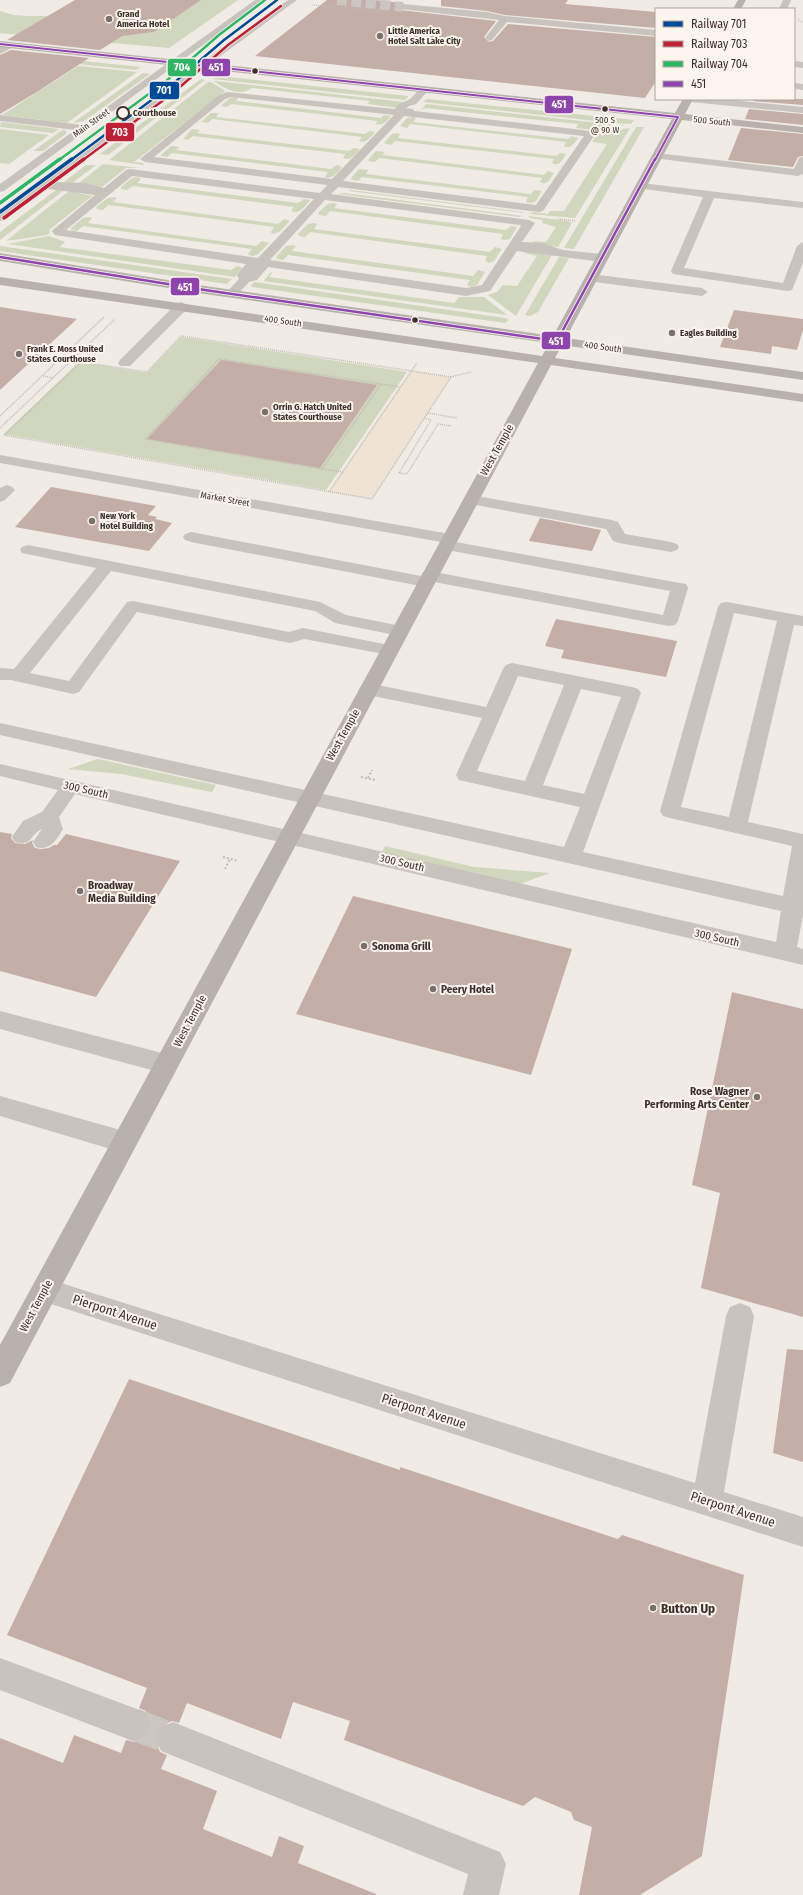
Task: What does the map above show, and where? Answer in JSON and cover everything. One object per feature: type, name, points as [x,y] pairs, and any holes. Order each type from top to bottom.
[{"type":"main road","name":"500 South","points":[[5,44],[803,130]]},
{"type":"main road","name":"West Temple","points":[[0,1373],[389,650],[688,100]]},
{"type":"main road","name":"400 South","points":[[0,257],[232,294],[803,376]]},
{"type":"main road","name":"400 South","points":[[0,281],[182,306],[803,398]]},
{"type":"street","name":"Main Street","points":[[0,189],[260,0]]},
{"type":"street","points":[[0,218],[293,0]]},
{"type":"street","points":[[401,3],[444,6],[505,19],[655,34]]},
{"type":"street","points":[[489,38],[505,19]]},
{"type":"street","points":[[0,51],[5,44]]},
{"type":"street","points":[[260,263],[402,112],[400,109],[406,103],[413,102],[424,90]]},
{"type":"street","points":[[230,94],[589,134],[539,209],[336,183],[145,159],[222,97],[230,94]]},
{"type":"street","points":[[699,100],[803,110]]},
{"type":"street","points":[[741,124],[748,105]]},
{"type":"street","points":[[0,118],[84,128]]},
{"type":"street","points":[[657,156],[798,173],[803,160]]},
{"type":"street","points":[[650,169],[664,170]]},
{"type":"street","points":[[130,172],[323,197],[529,223],[486,288],[466,292],[59,233],[58,231],[130,172]]},
{"type":"street","points":[[46,185],[68,187],[77,190],[105,192]]},
{"type":"street","points":[[641,186],[803,205]]},
{"type":"street","points":[[710,194],[677,271],[803,289]]},
{"type":"street","points":[[515,246],[528,245],[549,248],[558,252],[602,258]]},
{"type":"street","points":[[788,287],[803,246]]},
{"type":"street","points":[[232,294],[245,279],[253,277],[260,270],[262,267],[260,263]]},
{"type":"street","points":[[591,278],[702,292]]},
{"type":"street","points":[[125,363],[182,306]]},
{"type":"street","name":"Market Street","points":[[0,459],[448,542],[680,588],[669,621],[428,579]]},
{"type":"street","points":[[471,500],[612,525],[618,538],[671,547]]},
{"type":"street","points":[[191,537],[428,579]]},
{"type":"street","points":[[28,550],[320,607],[341,619],[400,631]]},
{"type":"street","points":[[18,676],[107,565]]},
{"type":"street","points":[[0,674],[18,676],[73,688],[133,606],[290,638],[303,633],[389,650]]},
{"type":"street","points":[[737,825],[795,620],[726,607],[670,811],[803,841],[794,955]]},
{"type":"street","points":[[571,856],[632,693],[512,669],[466,774],[590,802]]},
{"type":"street","points":[[532,788],[575,682]]},
{"type":"street","points":[[368,689],[493,714]]},
{"type":"street","points":[[0,728],[797,907]]},
{"type":"street","name":"300 South","points":[[0,770],[794,955]]},
{"type":"street","points":[[22,837],[30,826],[49,817],[71,786]]},
{"type":"street","points":[[43,842],[53,829],[49,817]]},
{"type":"street","points":[[0,1020],[166,1064]]},
{"type":"street","points":[[0,1106],[124,1142]]},
{"type":"street","name":"Pierpont Avenue","points":[[45,1290],[803,1532]]},
{"type":"street","points":[[707,1501],[740,1316]]},
{"type":"street","points":[[0,1674],[133,1724]]},
{"type":"street","points":[[173,1738],[488,1864],[481,1895]]},
{"type":"path","points":[[312,5],[383,11]]},
{"type":"path","points":[[0,428],[116,318]]},
{"type":"path","points":[[0,416],[101,320]]},
{"type":"path","points":[[451,377],[372,499],[4,435],[81,362],[147,372],[181,336],[451,377],[476,370]]},
{"type":"path","points":[[343,472],[146,439],[219,359],[400,387]]},
{"type":"path","points":[[329,492],[411,371]]},
{"type":"path","points":[[42,376],[53,378]]},
{"type":"path","points":[[322,469],[381,384]]},
{"type":"path","points":[[428,413],[456,418]]},
{"type":"path","points":[[424,418],[431,420],[399,473],[407,474],[438,424],[452,426]]},
{"type":"path","points":[[368,778],[372,770]]},
{"type":"path","points":[[361,777],[375,780]]},
{"type":"path","points":[[223,857],[238,861]]},
{"type":"path","points":[[225,869],[230,859]]},
{"type":"green space","points":[[185,0],[238,0],[169,48],[0,33],[0,11],[13,15],[49,16],[148,33],[155,31]]},
{"type":"green space","points":[[15,54],[141,67],[136,70],[3,56]]},
{"type":"green space","points":[[78,66],[137,72],[67,123],[2,115]]},
{"type":"green space","points":[[143,73],[150,74],[84,121],[73,123]]},
{"type":"green space","points":[[218,76],[408,97],[405,100],[213,79]]},
{"type":"green space","points":[[201,79],[205,80],[108,155],[100,154]]},
{"type":"green space","points":[[214,81],[404,102],[398,108],[367,104],[370,101],[252,88],[247,91],[238,92],[223,87]]},
{"type":"green space","points":[[208,82],[211,82],[225,91],[134,162],[143,163],[144,165],[109,160]]},
{"type":"green space","points":[[230,98],[238,98],[236,101],[381,118],[384,115],[391,116],[384,123],[375,124],[378,121],[232,104],[227,107],[221,106]]},
{"type":"green space","points":[[427,99],[634,120],[631,124],[614,123],[423,102]]},
{"type":"green space","points":[[426,104],[625,125],[600,131],[576,128],[578,124],[425,108],[421,110]]},
{"type":"green space","points":[[211,113],[219,113],[216,117],[365,134],[370,131],[375,132],[368,140],[362,142],[359,141],[362,137],[212,119],[208,123],[202,122]]},
{"type":"green space","points":[[407,118],[416,118],[413,122],[568,139],[572,136],[578,138],[570,147],[566,147],[564,146],[566,142],[410,124],[407,128],[400,126]]},
{"type":"green space","points":[[1,122],[59,129],[53,133],[0,127]]},
{"type":"green space","points":[[636,127],[644,127],[574,249],[564,248]]},
{"type":"green space","points":[[630,128],[575,218],[530,214],[534,212],[548,214],[550,211],[564,211],[607,144],[592,142],[598,133]]},
{"type":"green space","points":[[0,129],[49,135],[9,164],[0,163]]},
{"type":"green space","points":[[64,129],[67,133],[43,151],[33,151]]},
{"type":"green space","points":[[192,129],[200,130],[197,133],[349,151],[354,148],[360,149],[353,157],[346,159],[343,158],[345,154],[193,136],[188,140],[183,139]]},
{"type":"green space","points":[[392,134],[400,134],[398,138],[556,156],[560,153],[566,154],[559,163],[554,164],[552,163],[554,159],[395,141],[391,145],[384,143]]},
{"type":"green space","points":[[171,146],[180,147],[176,150],[331,169],[337,165],[342,167],[335,175],[328,178],[325,177],[328,172],[172,153],[167,157],[161,156]]},
{"type":"green space","points":[[376,151],[385,152],[382,155],[544,175],[548,171],[554,173],[548,181],[542,183],[540,182],[542,178],[379,158],[375,162],[369,161],[368,160]]},
{"type":"green space","points":[[103,164],[140,168],[126,168],[102,187],[78,184]]},
{"type":"green space","points":[[86,165],[96,165],[72,183],[64,182]]},
{"type":"green space","points":[[359,169],[368,170],[366,174],[531,194],[535,190],[542,191],[535,202],[530,203],[526,202],[528,197],[362,177],[358,181],[352,180],[351,178]]},
{"type":"green space","points":[[138,177],[141,179],[137,183],[298,203],[304,199],[310,200],[302,210],[294,212],[291,211],[294,207],[133,186],[127,190],[121,189],[121,187],[132,178]]},
{"type":"green space","points":[[56,190],[63,191],[0,240],[0,232]]},
{"type":"green space","points":[[351,190],[523,212],[524,213],[349,191]]},
{"type":"green space","points":[[69,191],[92,196],[49,230],[50,233],[47,235],[6,241]]},
{"type":"green space","points":[[344,193],[523,216],[519,217],[338,194]]},
{"type":"green space","points":[[108,198],[117,198],[113,202],[278,224],[284,219],[290,221],[279,232],[272,234],[271,232],[274,227],[108,205],[103,210],[97,209],[96,207]]},
{"type":"green space","points":[[328,204],[337,204],[334,208],[506,230],[511,226],[517,227],[510,239],[505,240],[501,239],[503,234],[330,211],[326,216],[319,215],[318,213]]},
{"type":"green space","points":[[528,216],[568,221],[572,223],[558,247],[530,243],[535,241],[546,242],[556,227],[542,223],[543,220],[530,218]]},
{"type":"green space","points":[[83,218],[92,218],[88,223],[256,246],[262,241],[269,243],[257,255],[252,256],[248,254],[252,249],[83,226],[77,231],[71,230],[71,228]]},
{"type":"green space","points":[[308,224],[317,224],[314,229],[490,252],[495,247],[502,249],[494,261],[489,263],[485,261],[487,256],[310,232],[305,237],[299,236],[298,234]]},
{"type":"green space","points":[[49,236],[65,242],[59,247],[231,270],[237,266],[243,268],[235,277],[8,244]]},
{"type":"green space","points":[[0,246],[232,279],[227,284],[0,251]]},
{"type":"green space","points":[[286,246],[296,246],[292,251],[473,276],[478,270],[485,272],[477,285],[472,287],[467,285],[470,280],[288,255],[283,260],[277,259],[276,257]]},
{"type":"green space","points":[[524,253],[552,255],[516,316],[488,295],[497,292],[503,285],[517,286],[537,256]]},
{"type":"green space","points":[[559,257],[569,258],[538,312],[530,316],[525,315]]},
{"type":"green space","points":[[273,272],[269,277],[454,303],[459,297],[484,297],[507,315],[264,281],[270,273]]},
{"type":"green space","points":[[254,282],[505,318],[509,320],[505,323],[252,287],[251,286]]},
{"type":"green space","points":[[181,337],[407,372],[326,490],[4,434],[79,362],[147,373]]},
{"type":"green space","points":[[98,759],[216,785],[212,792],[121,774],[68,769]]},
{"type":"green space","points":[[385,846],[474,867],[550,873],[520,884],[382,852]]},
{"type":"shaded area","points":[[411,371],[451,377],[372,499],[329,492]]},
{"type":"building","points":[[75,0],[201,0],[154,32],[122,36],[100,50],[7,40]]},
{"type":"building","points":[[327,0],[375,0],[403,3],[398,7],[400,10],[496,21],[484,37],[489,42],[493,41],[508,24],[655,37],[655,83],[645,98],[255,56]]},
{"type":"building","points":[[441,0],[568,0],[565,4],[655,12],[655,28],[505,15],[487,11],[441,6]]},
{"type":"building","points":[[11,50],[89,58],[0,114],[0,55]]},
{"type":"building","points":[[803,99],[803,105],[753,101]]},
{"type":"building","points":[[749,109],[803,114],[803,125],[745,119]]},
{"type":"building","points":[[741,128],[803,134],[803,156],[798,157],[793,167],[728,160]]},
{"type":"building","name":"Frank E. Moss United States Courthouse","points":[[0,307],[77,319],[0,390]]},
{"type":"building","points":[[734,310],[803,319],[803,330],[797,350],[772,346],[771,354],[720,347]]},
{"type":"building","name":"Orrin G. Hatch United States Courthouse","points":[[221,360],[377,385],[320,468],[147,439]]},
{"type":"building","name":"New York Hotel Building","points":[[51,487],[156,506],[148,515],[157,517],[155,519],[172,523],[149,551],[15,527]]},
{"type":"building","points":[[540,518],[601,530],[592,551],[529,541]]},
{"type":"building","points":[[556,619],[677,641],[666,677],[561,658],[564,650],[545,646]]},
{"type":"building","name":"Broadway Media Building","points":[[0,832],[12,834],[11,838],[15,843],[25,844],[33,840],[32,843],[35,848],[41,849],[57,845],[66,834],[180,861],[96,997],[0,971]]},
{"type":"building","name":"Peery Hotel","points":[[353,896],[572,949],[531,1075],[296,1014]]},
{"type":"building","name":"Rose Wagner Performing Arts Center","points":[[732,992],[803,1009],[803,1317],[701,1288],[720,1193],[692,1185]]},
{"type":"building","points":[[787,1349],[803,1350],[803,1462],[773,1453]]},
{"type":"building","points":[[129,1379],[400,1470],[400,1467],[618,1539],[622,1535],[744,1575],[702,1856],[640,1895],[579,1895],[592,1827],[574,1820],[571,1812],[535,1797],[523,1806],[344,1740],[350,1721],[293,1702],[281,1739],[187,1703],[179,1723],[172,1721],[160,1726],[155,1740],[160,1752],[167,1755],[161,1769],[217,1791],[203,1829],[272,1857],[279,1836],[304,1846],[298,1863],[376,1895],[0,1895],[0,1738],[63,1763],[74,1735],[121,1753],[126,1740],[134,1742],[146,1737],[151,1725],[146,1711],[139,1708],[147,1688],[7,1635]]},
{"type":"tunnel","points":[[337,0],[403,7]]},
{"type":"tunnel","points":[[133,1724],[173,1739]]},
{"type":"rail line","name":"704","points":[[0,203],[165,82],[219,35],[265,0]]},
{"type":"rail line","name":"701","points":[[0,212],[169,87],[224,40],[277,0]]},
{"type":"rail line","name":"703","points":[[4,218],[173,93],[228,45],[281,6]]},
{"type":"transit line","name":"451","points":[[0,44],[678,117],[557,341],[205,290],[0,257]]},
{"type":"place","name":"Grand America Hotel","points":[[109,19]]},
{"type":"place","name":"Little America Hotel Salt Lake City","points":[[380,36]]},
{"type":"place","name":"500 S @ 90 W","points":[[605,109]]},
{"type":"place","name":"Courthouse","points":[[123,113]]},
{"type":"place","name":"Eagles Building","points":[[672,333]]},
{"type":"place","name":"Frank E. Moss United States Courthouse","points":[[19,354]]},
{"type":"place","name":"Orrin G. Hatch United States Courthouse","points":[[265,412]]},
{"type":"place","name":"New York Hotel Building","points":[[92,521]]},
{"type":"place","name":"Broadway Media Building","points":[[80,891]]},
{"type":"place","name":"Sonoma Grill","points":[[364,946]]},
{"type":"place","name":"Peery Hotel","points":[[433,989]]},
{"type":"place","name":"Rose Wagner Performing Arts Center","points":[[757,1097]]},
{"type":"place","name":"Button Up","points":[[653,1608]]}]
